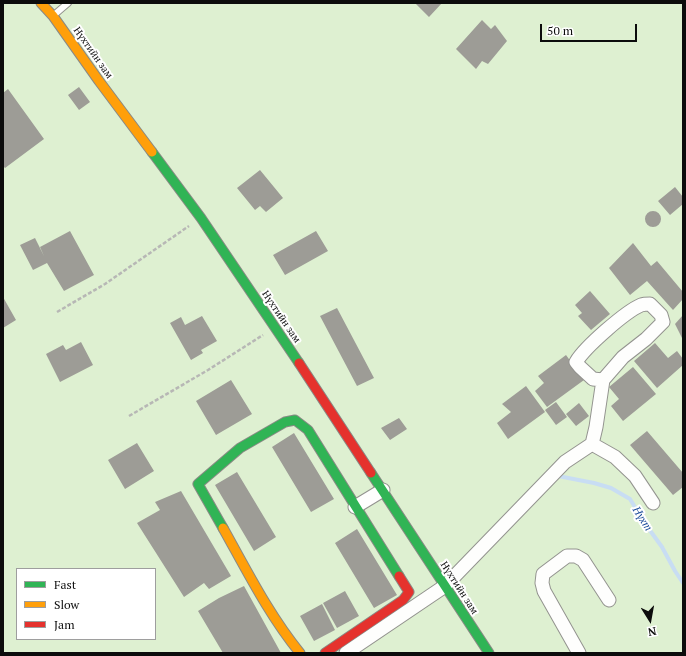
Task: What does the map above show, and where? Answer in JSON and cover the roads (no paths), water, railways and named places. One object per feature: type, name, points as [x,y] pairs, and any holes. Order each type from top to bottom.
[{"type":"street","name":"Нүхтийн зам","points":[[41,3],[53,16],[99,81],[201,218],[383,490],[489,653]]},
{"type":"street","points":[[346,653],[445,586],[565,462],[592,444],[596,428],[603,380],[623,357],[646,339],[663,322],[661,315],[650,304],[642,305],[620,319],[579,356],[576,362],[580,367],[593,379],[603,380]]},
{"type":"street","points":[[300,653],[287,638],[244,566],[198,484],[240,448],[285,422],[295,420],[308,430],[409,592],[403,600],[325,653]]},
{"type":"street","points":[[592,444],[615,458],[635,476],[653,503]]},
{"type":"street","points":[[355,507],[383,490]]},
{"type":"street","points":[[579,653],[544,591],[542,583],[543,574],[567,556],[576,556],[583,560],[609,600]]},
{"type":"lane","points":[[53,16],[68,3]]},
{"type":"waterway","name":"Нүхт","points":[[558,476],[611,488],[630,499],[662,547],[683,583]]}]
